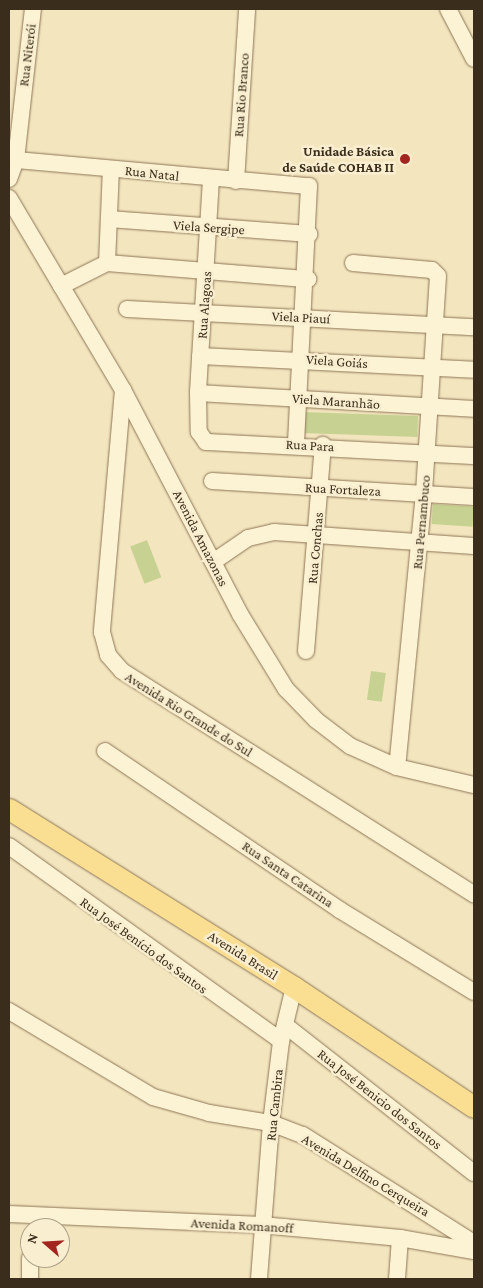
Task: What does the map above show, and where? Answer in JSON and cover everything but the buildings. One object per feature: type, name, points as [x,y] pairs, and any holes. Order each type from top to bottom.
[{"type":"main road","name":"Avenida Brasil","points":[[9,809],[294,987],[474,1107]]},
{"type":"main road","points":[[448,1089],[474,1099]]},
{"type":"street","name":"Rua Niterói","points":[[16,160],[13,126],[33,9]]},
{"type":"street","name":"Rua Rio Branco","points":[[236,181],[247,9]]},
{"type":"street","points":[[448,9],[474,59]]},
{"type":"street","name":"Rua Natal","points":[[16,160],[211,179],[309,186],[309,234]]},
{"type":"street","points":[[9,179],[16,160]]},
{"type":"street","points":[[107,263],[111,169]]},
{"type":"street","name":"Rua Alagoas","points":[[199,432],[198,393],[205,313],[211,179]]},
{"type":"street","name":"Avenida Amazonas","points":[[9,198],[123,390],[213,562],[286,689],[316,720],[350,746],[397,768],[474,785]]},
{"type":"street","name":"Viela Sergipe","points":[[109,219],[309,234]]},
{"type":"street","points":[[296,444],[308,279],[309,234]]},
{"type":"street","points":[[61,286],[107,263],[308,279]]},
{"type":"street","name":"Rua Pernambuco","points":[[353,263],[432,270],[438,276],[438,326],[429,407],[420,542],[397,768]]},
{"type":"street","name":"Viela Piauí","points":[[127,310],[305,317],[474,327]]},
{"type":"street","name":"Viela Goiás","points":[[200,356],[302,359],[474,370]]},
{"type":"street","name":"Avenida Rio Grande do Sul","points":[[123,390],[102,632],[108,655],[122,671],[474,894]]},
{"type":"street","name":"Viela Maranhão","points":[[198,393],[474,410]]},
{"type":"street","name":"Rua Para","points":[[199,432],[206,442],[217,445],[323,445],[474,456]]},
{"type":"street","name":"Rua Conchas","points":[[306,651],[323,445]]},
{"type":"street","name":"Rua Fortaleza","points":[[212,481],[474,497]]},
{"type":"street","points":[[213,562],[262,534],[317,532],[474,546]]},
{"type":"street","name":"Rua Santa Catarina","points":[[105,751],[340,910],[474,992]]},
{"type":"street","name":"Rua José Benício dos Santos","points":[[9,846],[283,1033]]},
{"type":"street","name":"Rua Cambira","points":[[259,1279],[271,1123],[283,1033],[294,987]]},
{"type":"street","name":"Avenida Delfino Cerqueira","points":[[9,1011],[153,1097],[209,1113],[271,1123],[303,1135],[356,1166],[474,1243]]},
{"type":"street","name":"Rua José Benicio dos Santos","points":[[283,1033],[474,1173]]},
{"type":"street","name":"Avenida Romanoff","points":[[70,1223],[262,1225],[400,1238],[474,1251]]},
{"type":"street","points":[[397,1279],[400,1238]]},
{"type":"green space","points":[[303,412],[418,416],[417,437],[302,433]]},
{"type":"green space","points":[[433,504],[474,507],[473,527],[432,524]]},
{"type":"green space","points":[[147,540],[161,577],[145,584],[130,546]]},
{"type":"green space","points":[[371,671],[386,673],[382,702],[367,700]]},
{"type":"place","name":"Unidade Básica de Saúde COHAB II","points":[[405,159]]}]
